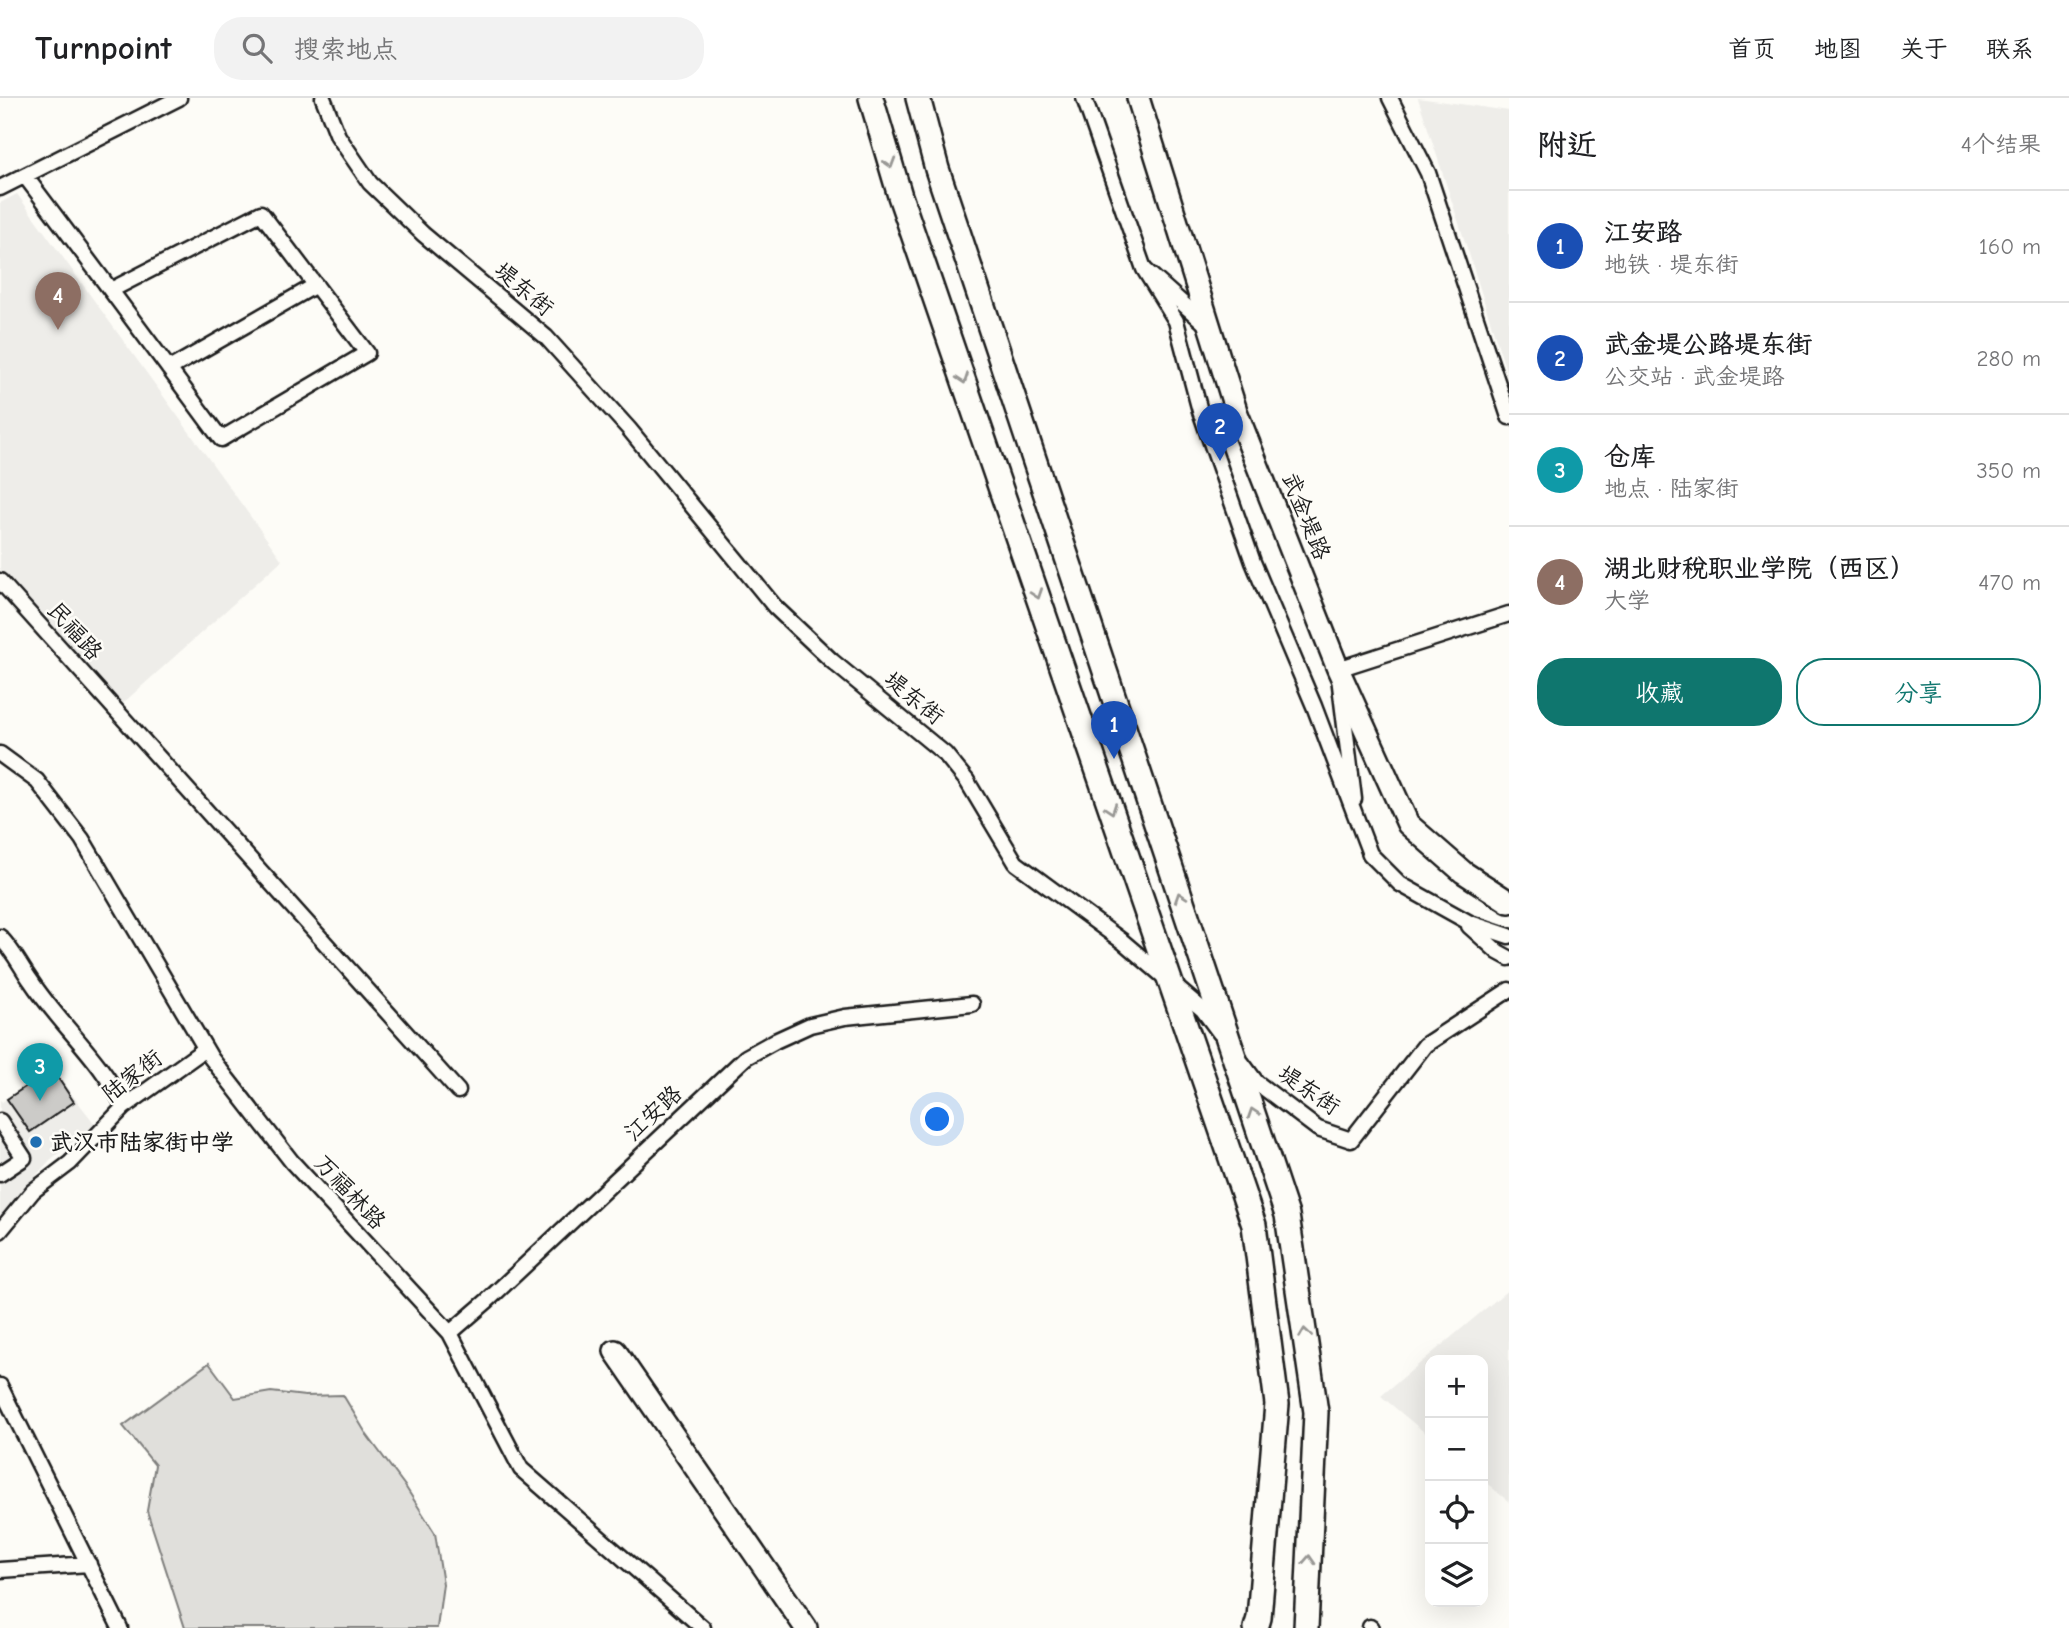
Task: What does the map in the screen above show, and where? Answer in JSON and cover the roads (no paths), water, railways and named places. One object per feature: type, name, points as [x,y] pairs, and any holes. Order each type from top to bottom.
[{"type":"main road","points":[[871,98],[900,196],[1254,1226],[1277,1404],[1256,1628]]},
{"type":"main road","points":[[918,98],[937,169],[1287,1215],[1316,1412],[1306,1628]]},
{"type":"street","points":[[0,188],[179,98]]},
{"type":"street","name":"堤东街","points":[[323,98],[338,136],[370,183],[423,234],[546,337],[629,429],[775,607],[832,661],[945,754],[967,781],[1016,863],[1122,941],[1203,1010],[1256,1082],[1266,1090],[1318,1129],[1351,1140],[1425,1045],[1509,990]]},
{"type":"street","points":[[1084,98],[1144,269],[1176,321],[1200,411],[1253,562],[1314,706],[1370,854],[1400,884],[1470,923],[1509,936]]},
{"type":"street","points":[[1390,98],[1428,173],[1509,417]]},
{"type":"street","name":"武金堤路","points":[[1138,103],[1236,411],[1339,669],[1408,824],[1463,872],[1509,902]]},
{"type":"street","points":[[25,176],[221,439],[367,353],[261,213],[111,290]]},
{"type":"street","points":[[1144,269],[1211,329]]},
{"type":"street","points":[[169,369],[316,285]]},
{"type":"street","name":"民福路","points":[[0,582],[458,1091]]},
{"type":"street","points":[[1356,821],[1339,669],[1509,614]]},
{"type":"street","name":"万福林路","points":[[0,754],[37,781],[82,839],[205,1049],[292,1162],[450,1333],[521,1469],[703,1628]]},
{"type":"street","points":[[1456,915],[1498,952],[1509,958]]},
{"type":"street","points":[[0,937],[14,952],[31,981],[114,1086],[124,1107]]},
{"type":"street","name":"江安路","points":[[450,1333],[746,1057],[810,1026],[845,1017],[972,1004]]},
{"type":"street","name":"陆家街","points":[[0,1231],[33,1191],[70,1163],[124,1107],[205,1049]]},
{"type":"street","points":[[0,1121],[24,1158],[0,1174]]},
{"type":"street","points":[[615,1351],[806,1628]]},
{"type":"street","points":[[0,1386],[120,1628]]},
{"type":"street","points":[[0,1570],[89,1564]]},
{"type":"place","name":"湖北财税职业学院（西区）","points":[[58,330]]},
{"type":"place","name":"武金堤公路堤东街","points":[[1220,461]]},
{"type":"place","name":"江安路","points":[[1114,759]]},
{"type":"place","name":"仓库","points":[[40,1101]]},
{"type":"place","name":"武汉市陆家街中学","points":[[36,1142]]}]
